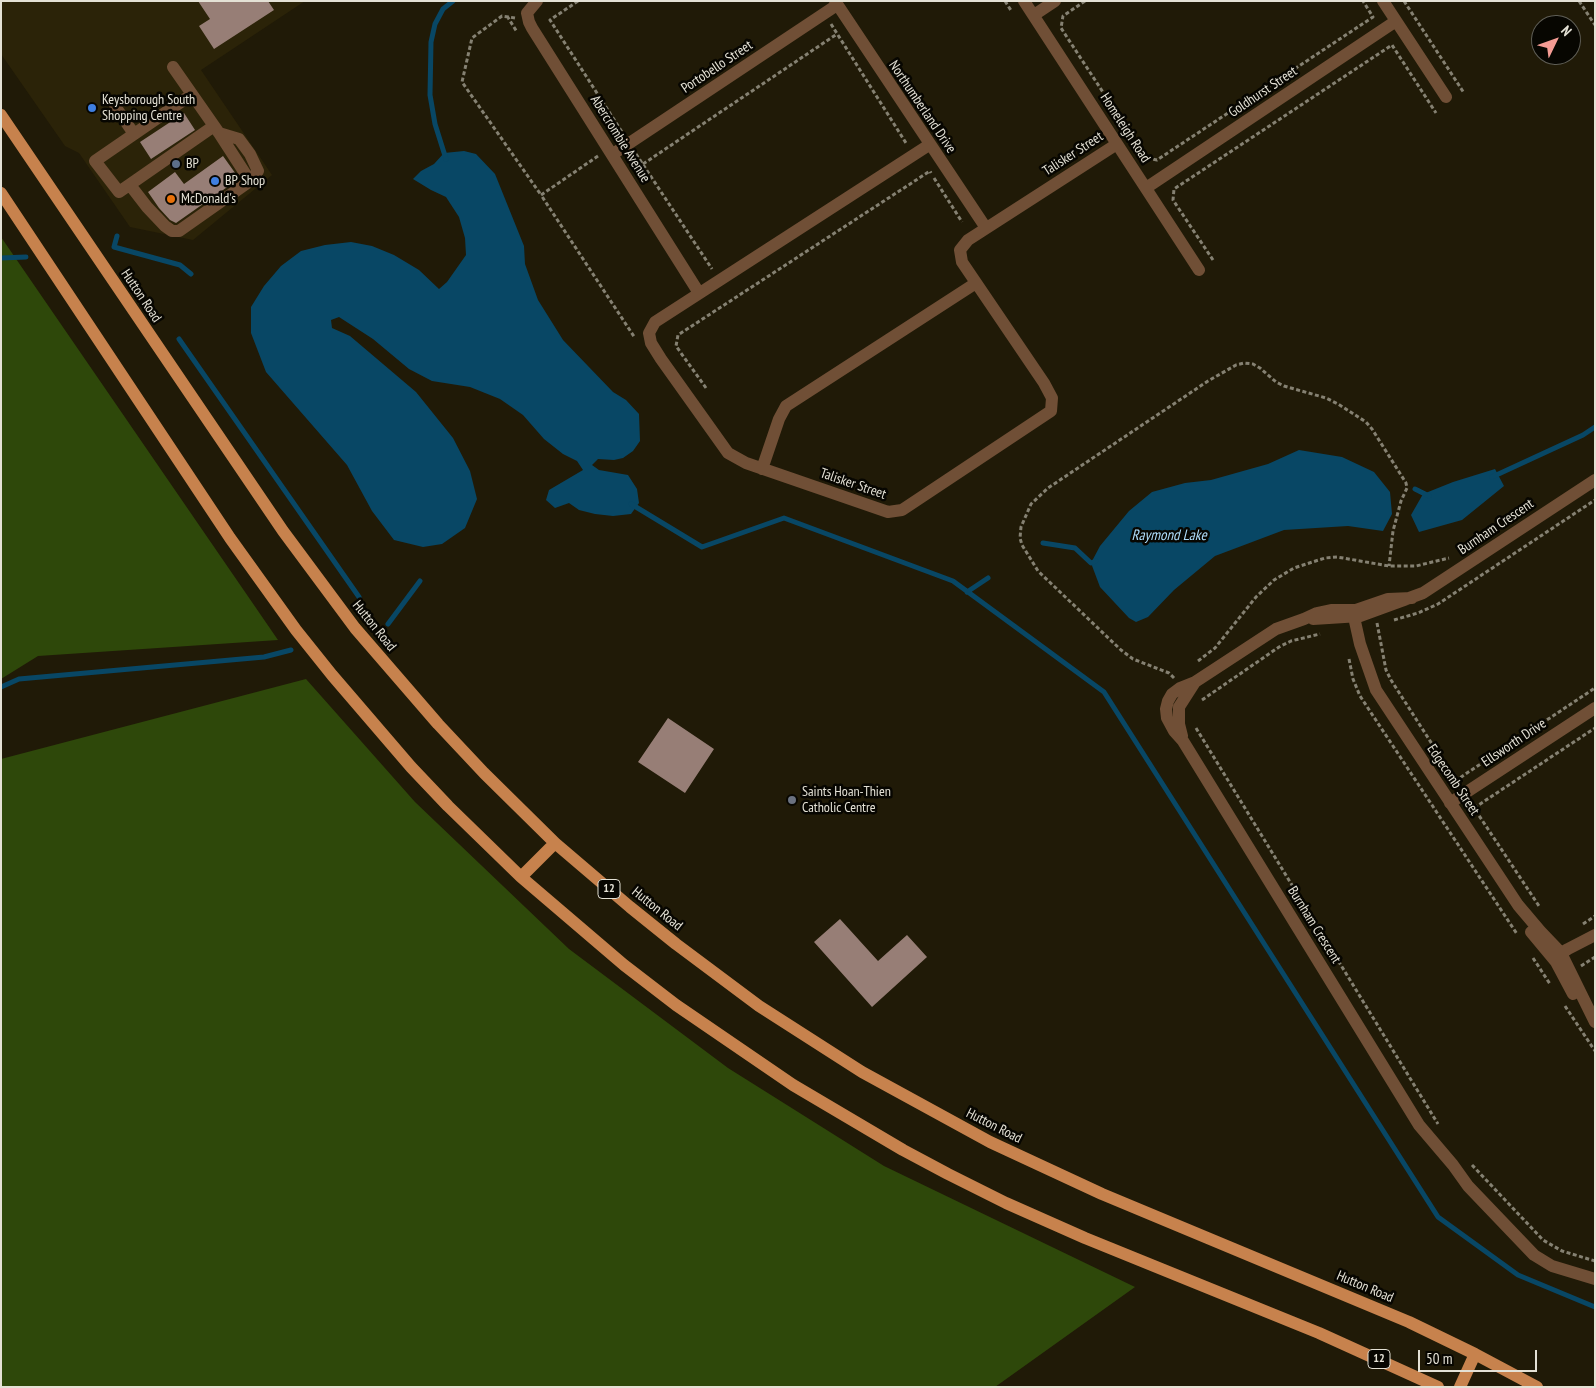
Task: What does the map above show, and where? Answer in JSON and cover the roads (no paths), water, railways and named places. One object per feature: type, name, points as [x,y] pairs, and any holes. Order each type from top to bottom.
[{"type":"main road","name":"Hutton Road","points":[[1,115],[283,531],[344,613],[391,671],[438,724],[521,811],[653,926],[759,1006],[862,1072],[990,1142],[1043,1168],[1400,1318],[1475,1354],[1537,1387]]},
{"type":"main road","name":"12","points":[[1,193],[230,538],[296,630],[338,683],[411,767],[448,806],[521,877],[624,965],[676,1005],[793,1085],[903,1150],[1006,1203],[1085,1238],[1328,1337],[1438,1387]]},
{"type":"main road","points":[[521,877],[555,842]]},
{"type":"main road","points":[[1460,1387],[1475,1354]]},
{"type":"street","name":"Abercrombie Avenue","points":[[537,1],[529,10],[529,22],[699,293]]},
{"type":"street","name":"Homeleigh Road","points":[[1024,1],[1199,270]]},
{"type":"street","points":[[1034,16],[1055,1]]},
{"type":"street","points":[[1383,1],[1446,97]]},
{"type":"street","name":"Portobello Street","points":[[611,151],[629,143],[825,13],[836,3]]},
{"type":"street","name":"Northumberland Drive","points":[[836,3],[986,228]]},
{"type":"street","name":"Goldhurst Street","points":[[1146,188],[1396,21]]},
{"type":"street","points":[[130,185],[165,226],[172,231],[179,231],[250,181],[217,130],[172,67]]},
{"type":"street","points":[[191,94],[95,160],[119,192],[217,130]]},
{"type":"street","points":[[114,106],[134,134]]},
{"type":"street","name":"Talisker Street","points":[[929,145],[655,322],[649,333],[649,338],[661,359],[728,453],[762,469],[888,512],[902,510],[1051,411],[1052,398],[962,262],[960,250],[968,240],[1117,144]]},
{"type":"street","points":[[762,469],[779,419],[786,406],[976,283]]},
{"type":"street","name":"Burnham Crescent","points":[[1595,480],[1434,587],[1412,598],[1388,599],[1357,615],[1332,610],[1317,613],[1304,620],[1276,629],[1195,682],[1179,707],[1178,714],[1184,741],[1419,1125],[1468,1186],[1534,1255],[1552,1266],[1595,1279]]},
{"type":"street","name":"Edgecomb Street","points":[[1357,615],[1360,644],[1371,680],[1379,695],[1518,905],[1530,932],[1567,960],[1575,997],[1593,1019]]},
{"type":"street","name":"Ellsworth Drive","points":[[1450,803],[1595,708]]},
{"type":"street","points":[[1567,960],[1595,936]]},
{"type":"water","points":[[464,151],[476,154],[495,174],[524,246],[525,264],[538,300],[563,340],[613,392],[626,400],[639,414],[640,441],[633,451],[623,458],[614,460],[598,459],[592,465],[599,470],[628,475],[637,489],[639,503],[631,514],[613,516],[595,514],[579,510],[569,503],[555,508],[546,500],[549,490],[583,470],[577,461],[563,454],[544,439],[523,415],[500,399],[470,387],[432,381],[409,369],[373,339],[339,317],[331,320],[332,328],[350,336],[416,392],[453,438],[470,471],[477,499],[465,528],[442,544],[423,547],[394,540],[372,511],[347,465],[266,372],[251,333],[251,307],[264,286],[281,266],[301,251],[325,245],[351,242],[372,246],[394,255],[419,270],[439,289],[447,282],[466,255],[465,238],[459,217],[446,197],[413,179],[421,171],[434,164],[444,153]]},
{"type":"water","name":"Raymond Lake","points":[[1299,450],[1342,457],[1374,472],[1390,492],[1392,514],[1383,531],[1348,526],[1284,530],[1215,556],[1174,590],[1148,617],[1136,622],[1129,618],[1100,587],[1091,563],[1100,546],[1129,511],[1152,492],[1185,483],[1211,480],[1268,464]]},
{"type":"water","points":[[1495,469],[1504,486],[1462,520],[1419,532],[1411,515],[1423,494]]},
{"type":"waterway","points":[[446,159],[435,124],[430,95],[431,42],[435,24],[443,9],[453,1]]},
{"type":"waterway","points":[[117,236],[114,247],[180,265],[191,274]]},
{"type":"waterway","points":[[1,258],[26,257]]},
{"type":"waterway","points":[[179,339],[359,597]]},
{"type":"waterway","points":[[1492,477],[1583,435],[1595,427]]},
{"type":"waterway","points":[[1415,489],[1429,496]]},
{"type":"waterway","points":[[631,504],[702,547],[784,518],[953,581],[1104,692],[1438,1217],[1518,1275],[1595,1307]]},
{"type":"waterway","points":[[1043,543],[1075,548],[1091,563],[1096,561]]},
{"type":"waterway","points":[[967,592],[988,578]]},
{"type":"waterway","points":[[388,624],[420,581]]},
{"type":"waterway","points":[[1,687],[19,679],[264,657],[291,650]]},
{"type":"place","name":"Keysborough South Shopping Centre","points":[[92,108]]},
{"type":"place","name":"BP","points":[[176,164]]},
{"type":"place","name":"BP Shop","points":[[215,181]]},
{"type":"place","name":"McDonald's","points":[[171,199]]},
{"type":"place","name":"Saints Hoan-Thien Catholic Centre","points":[[792,800]]}]
